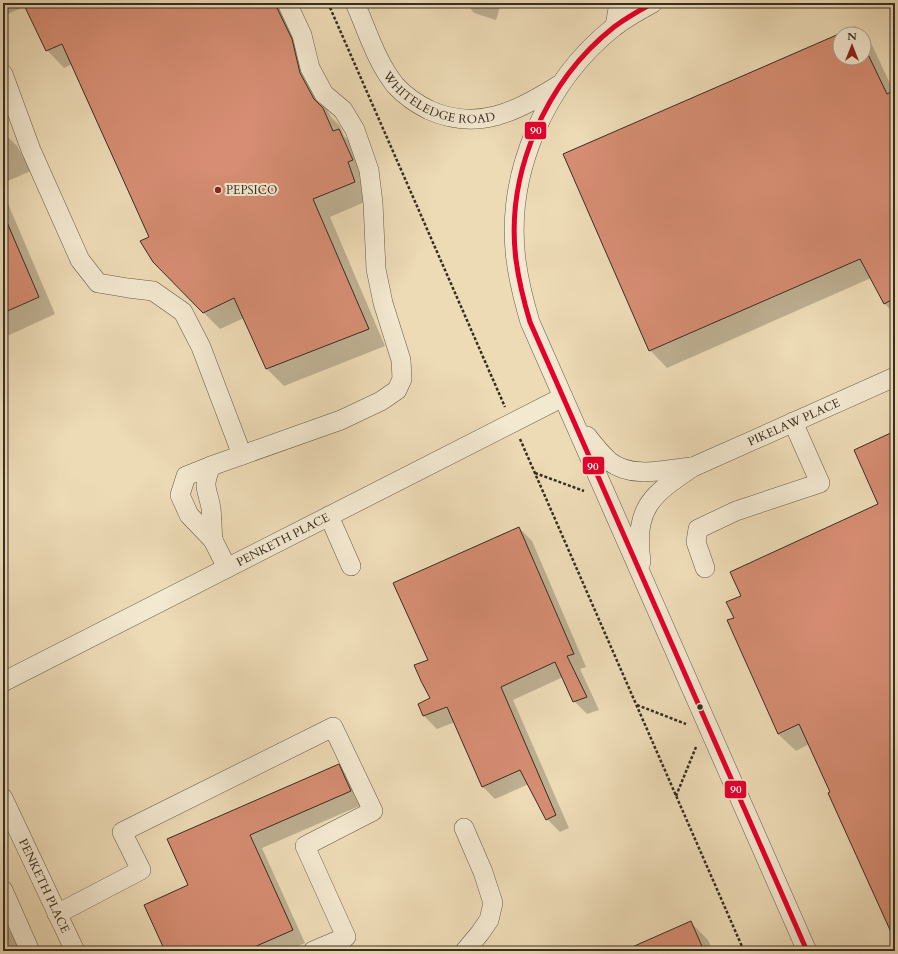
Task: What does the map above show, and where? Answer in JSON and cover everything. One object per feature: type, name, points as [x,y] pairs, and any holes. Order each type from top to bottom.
[{"type":"street","points":[[227,568],[213,540],[189,515],[180,495],[186,476],[347,417],[381,401],[397,390],[402,379],[401,360],[383,303],[376,269],[373,238],[373,203],[369,170],[355,130],[343,110],[324,94],[310,68],[302,35],[287,3]]},
{"type":"street","name":"WHITELEDGE ROAD","points":[[355,3],[378,56],[396,86],[409,98],[439,114],[466,120],[494,117],[524,106],[562,83]]},
{"type":"street","points":[[615,26],[619,3]]},
{"type":"street","points":[[653,3],[615,26],[577,64],[562,83],[548,106],[538,127],[523,165],[517,198],[514,231],[516,259],[521,292],[530,322],[650,592],[806,950]]},
{"type":"street","points":[[3,74],[8,102],[80,260],[98,283],[153,291],[184,312],[201,347],[242,455]]},
{"type":"street","name":"PIKELAW PLACE","points":[[650,592],[641,562],[639,547],[642,518],[647,505],[668,483],[693,467],[895,377]]},
{"type":"street","name":"PENKETH PLACE","points":[[3,682],[512,423],[567,405]]},
{"type":"street","name":"PIKELAW PLACE","points":[[567,405],[597,448],[610,462],[624,469],[636,472],[650,472],[693,467]]},
{"type":"street","points":[[705,568],[696,542],[698,529],[736,511],[820,483],[793,422]]},
{"type":"street","points":[[210,466],[205,488],[210,508],[213,540]]},
{"type":"street","points":[[329,516],[351,566]]},
{"type":"street","points":[[57,914],[141,870],[122,832],[333,727],[373,811],[305,846],[346,937],[313,951]]},
{"type":"street","name":"PENKETH PLACE","points":[[3,798],[75,951]]},
{"type":"street","points":[[464,828],[483,872],[493,903],[489,920],[465,951]]},
{"type":"street","points":[[3,890],[30,951]]},
{"type":"path","points":[[328,3],[744,951]]},
{"type":"path","points":[[534,472],[599,497],[606,494]]},
{"type":"path","points":[[636,705],[689,725]]},
{"type":"path","points":[[676,796],[697,744]]},
{"type":"building","name":"PEPSICO","points":[[23,3],[276,3],[292,39],[300,73],[314,99],[323,108],[333,131],[339,129],[353,160],[348,162],[355,182],[313,199],[369,329],[266,369],[234,298],[203,313],[153,262],[140,241],[149,237],[62,44],[46,51]]},
{"type":"building","points":[[832,37],[832,66],[872,66],[872,63],[887,94],[895,90],[895,298],[884,304],[860,259],[649,351],[563,154]]},
{"type":"building","points":[[3,213],[39,297],[3,313]]},
{"type":"building","points":[[895,431],[895,941],[828,793],[830,792],[799,724],[778,734],[727,620],[734,618],[726,602],[741,596],[730,572],[878,504],[854,450]]},
{"type":"building","points":[[519,527],[574,654],[567,656],[587,697],[573,702],[555,662],[501,687],[556,815],[546,820],[520,770],[482,787],[447,707],[423,716],[418,704],[430,698],[414,665],[428,660],[393,583]]},
{"type":"building","points":[[339,764],[351,791],[250,835],[293,930],[245,951],[165,951],[144,905],[188,885],[167,839]]},
{"type":"building","points":[[691,921],[704,951],[623,951]]},
{"type":"transit line","name":"90","points":[[653,3],[614,27],[590,49],[568,74],[550,102],[535,131],[524,162],[517,194],[514,227],[517,268],[530,322],[807,951]]},
{"type":"place","name":"PEPSICO","points":[[218,190]]}]
